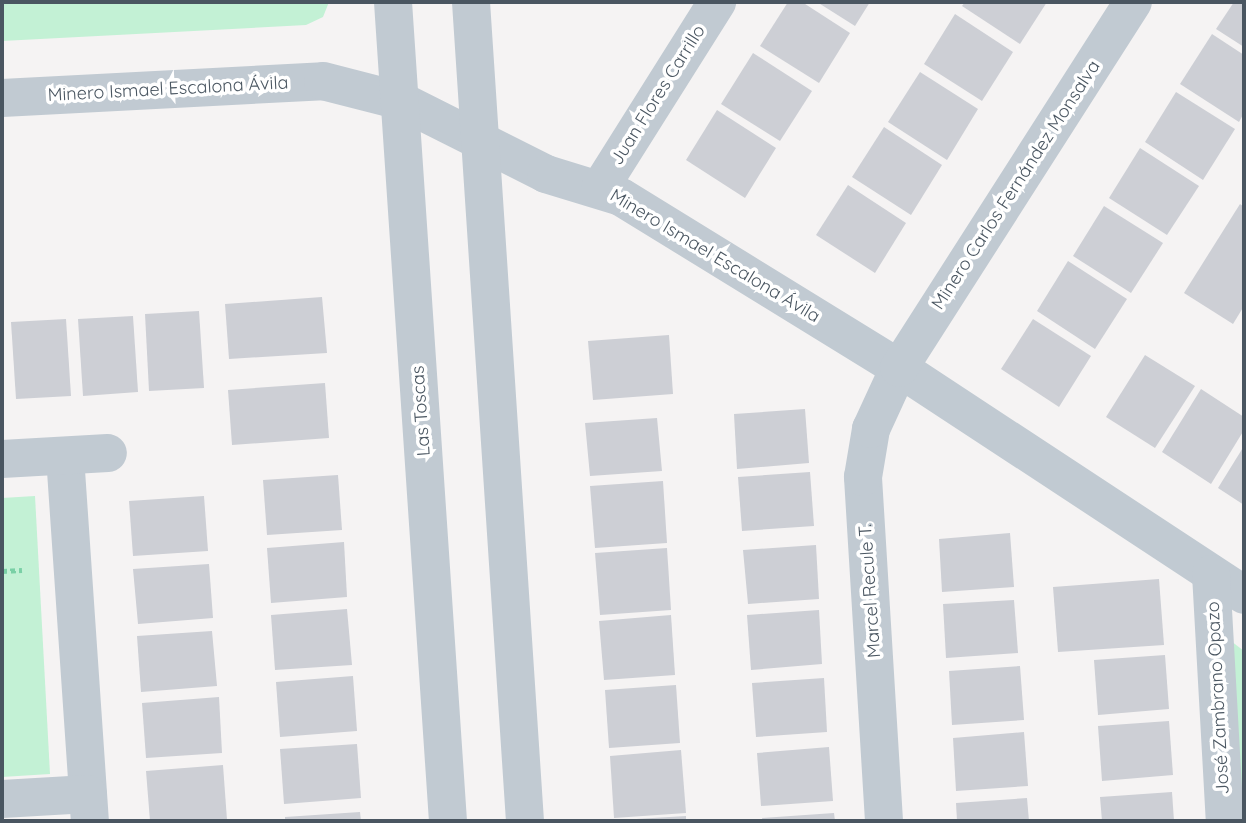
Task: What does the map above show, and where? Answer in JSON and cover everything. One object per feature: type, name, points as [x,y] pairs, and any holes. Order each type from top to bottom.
[{"type":"street","name":"Las Toscas","points":[[393,2],[448,821]]},
{"type":"street","points":[[471,2],[525,821]]},
{"type":"street","name":"Juan Flores Carrillo","points":[[600,188],[717,2]]},
{"type":"street","name":"Minero Carlos Fernández Monsalva","points":[[899,368],[1133,2]]},
{"type":"street","name":"Minero Ismael Escalona Ávila","points":[[2,99],[323,80],[401,101],[546,174],[600,188],[899,368],[1244,595]]},
{"type":"street","name":"Marcel Recule T.","points":[[884,821],[863,477],[871,429],[899,368]]},
{"type":"street","points":[[2,459],[108,453]]},
{"type":"street","points":[[2,799],[89,808],[65,456]]},
{"type":"street","name":"José Zambrano Opazo","points":[[1212,574],[1225,821]]},
{"type":"green space","points":[[2,2],[329,2],[323,17],[306,25],[2,41]]},
{"type":"green space","points":[[35,496],[50,774],[2,777],[2,498]]},
{"type":"green space","points":[[1227,638],[1244,651],[1244,821],[1236,821]]},
{"type":"building","points":[[788,2],[802,2],[850,33],[819,83],[760,46]]},
{"type":"building","points":[[817,2],[870,2],[855,26]]},
{"type":"building","points":[[965,2],[1047,2],[1020,44],[962,6]]},
{"type":"building","points":[[1234,2],[1244,2],[1244,47],[1216,29]]},
{"type":"building","points":[[955,14],[1013,52],[982,101],[924,64]]},
{"type":"building","points":[[1212,34],[1244,55],[1244,113],[1239,122],[1180,84]]},
{"type":"building","points":[[753,53],[812,91],[780,141],[721,104]]},
{"type":"building","points":[[920,72],[978,109],[947,160],[888,122]]},
{"type":"building","points":[[1176,92],[1235,129],[1203,180],[1145,142]]},
{"type":"building","points":[[717,110],[776,148],[745,198],[686,160]]},
{"type":"building","points":[[884,127],[942,165],[911,215],[852,177]]},
{"type":"building","points":[[1140,148],[1199,186],[1167,235],[1109,198]]},
{"type":"building","points":[[848,185],[906,223],[875,273],[816,235]]},
{"type":"building","points":[[1240,204],[1244,207],[1244,306],[1233,324],[1184,293]]},
{"type":"building","points":[[1104,206],[1163,243],[1131,293],[1073,256]]},
{"type":"building","points":[[1068,261],[1127,299],[1095,349],[1037,311]]},
{"type":"building","points":[[322,297],[327,353],[229,359],[225,304]]},
{"type":"building","points":[[199,311],[204,388],[149,391],[145,314]]},
{"type":"building","points":[[133,316],[138,392],[83,396],[78,319]]},
{"type":"building","points":[[66,319],[71,396],[16,399],[11,322]]},
{"type":"building","points":[[1033,319],[1091,356],[1059,407],[1001,369]]},
{"type":"building","points":[[669,335],[673,394],[593,400],[588,341]]},
{"type":"building","points":[[1145,355],[1195,386],[1155,448],[1106,417]]},
{"type":"building","points":[[325,383],[329,438],[232,445],[228,390]]},
{"type":"building","points":[[1201,389],[1244,417],[1244,430],[1211,484],[1162,452]]},
{"type":"building","points":[[805,409],[809,463],[737,469],[734,414]]},
{"type":"building","points":[[657,418],[662,471],[590,476],[585,423]]},
{"type":"building","points":[[1244,446],[1244,505],[1218,488]]},
{"type":"building","points":[[810,472],[814,526],[742,531],[738,477]]},
{"type":"building","points":[[338,475],[342,530],[267,535],[263,480]]},
{"type":"building","points":[[663,481],[667,543],[595,548],[590,486]]},
{"type":"building","points":[[204,496],[208,551],[133,556],[129,501]]},
{"type":"building","points":[[1010,533],[1014,587],[942,592],[939,539]]},
{"type":"building","points":[[344,542],[347,597],[271,603],[267,548]]},
{"type":"building","points":[[816,545],[819,599],[748,604],[743,550]]},
{"type":"building","points":[[667,548],[671,610],[600,615],[595,553]]},
{"type":"building","points":[[209,564],[213,618],[138,624],[133,569]]},
{"type":"building","points":[[1159,579],[1164,645],[1058,652],[1053,587]]},
{"type":"building","points":[[1014,600],[1018,653],[946,658],[943,604]]},
{"type":"building","points":[[347,609],[352,665],[275,670],[271,615]]},
{"type":"building","points":[[819,610],[822,664],[751,670],[747,615]]},
{"type":"building","points":[[671,615],[675,675],[604,680],[599,621]]},
{"type":"building","points":[[212,631],[217,686],[141,692],[137,636]]},
{"type":"building","points":[[1165,655],[1169,709],[1098,715],[1094,660]]},
{"type":"building","points":[[1020,666],[1024,720],[952,725],[949,671]]},
{"type":"building","points":[[353,676],[357,731],[280,737],[276,682]]},
{"type":"building","points":[[824,678],[827,732],[756,737],[752,683]]},
{"type":"building","points":[[676,685],[680,743],[609,748],[605,690]]},
{"type":"building","points":[[219,697],[222,753],[146,758],[142,703]]},
{"type":"building","points":[[1169,721],[1173,775],[1102,781],[1098,726]]},
{"type":"building","points":[[1024,732],[1028,786],[956,791],[953,738]]},
{"type":"building","points":[[357,744],[361,798],[284,804],[280,749]]},
{"type":"building","points":[[829,747],[833,801],[761,806],[757,753]]},
{"type":"building","points":[[681,750],[686,813],[614,818],[610,756]]},
{"type":"building","points":[[223,765],[227,820],[150,821],[146,771]]},
{"type":"building","points":[[1172,792],[1174,821],[1102,821],[1100,797]]},
{"type":"building","points":[[1027,798],[1029,821],[957,821],[956,803]]},
{"type":"building","points":[[360,812],[361,821],[285,821],[285,817]]},
{"type":"building","points":[[834,813],[835,821],[763,821],[762,818]]},
{"type":"building","points":[[686,816],[686,821],[636,821],[636,819]]}]
